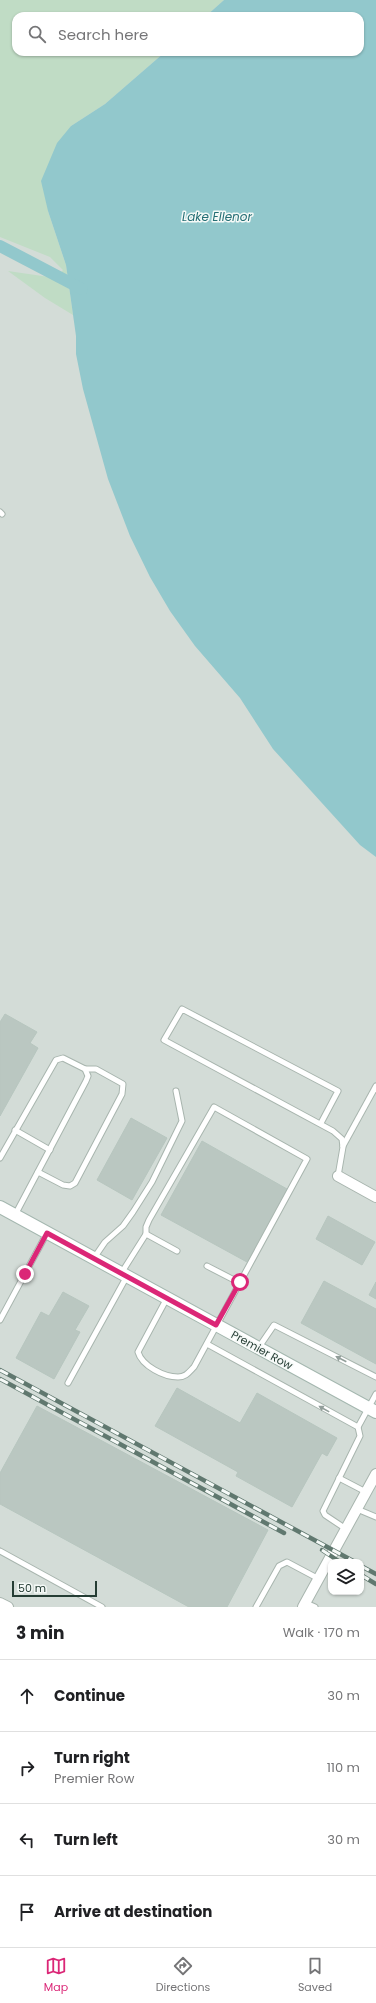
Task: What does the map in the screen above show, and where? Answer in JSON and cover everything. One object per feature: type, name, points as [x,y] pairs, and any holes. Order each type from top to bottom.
[{"type":"street","points":[[338,1176],[376,1197]]},
{"type":"street","name":"Premier Row","points":[[0,1207],[372,1410]]},
{"type":"street","points":[[308,1606],[319,1579],[376,1474]]},
{"type":"street","points":[[0,1603],[8,1607]]},
{"type":"lane","points":[[321,1123],[338,1091],[182,1009],[164,1040],[321,1123],[342,1139],[343,1147],[338,1176]]},
{"type":"lane","points":[[0,1158],[2,1152],[56,1060],[64,1058],[85,1069],[96,1068],[123,1084],[122,1094],[74,1183],[70,1186],[63,1185],[38,1172]]},
{"type":"lane","points":[[15,1215],[86,1081],[88,1076],[85,1069]]},
{"type":"lane","points":[[343,1147],[376,1086]]},
{"type":"lane","points":[[93,1258],[105,1242],[123,1226],[152,1182],[182,1121],[176,1091]]},
{"type":"lane","points":[[68,1383],[146,1234],[146,1227],[149,1220],[214,1107],[307,1159],[194,1367],[187,1375],[179,1377],[155,1370],[140,1359],[138,1352],[167,1298]]},
{"type":"lane","points":[[15,1130],[50,1150]]},
{"type":"lane","points":[[0,1320],[47,1233]]},
{"type":"lane","points":[[146,1234],[177,1251]]},
{"type":"lane","points":[[207,1266],[240,1282]]},
{"type":"lane","points":[[259,1348],[274,1324],[376,1378]]},
{"type":"lane","points":[[207,1344],[358,1428],[360,1436],[323,1511],[324,1515],[346,1529]]},
{"type":"lane","points":[[358,1428],[372,1410],[376,1394]]},
{"type":"lane","points":[[339,1478],[366,1492]]},
{"type":"lane","points":[[357,1509],[376,1517]]},
{"type":"lane","points":[[0,1552],[102,1607]]},
{"type":"lane","points":[[256,1607],[279,1566],[284,1562],[319,1579]]},
{"type":"shaded area","points":[[0,0],[286,0],[275,12],[12,12],[12,56],[233,56],[376,744],[376,1607],[0,1607]]},
{"type":"green space","points":[[0,0],[224,0],[210,12],[12,12],[12,56],[160,56],[105,104],[71,126],[48,211],[66,265],[73,315],[45,298],[8,271],[56,278],[63,270],[50,257],[0,237]]},
{"type":"water","name":"Lake Ellenor","points":[[224,0],[376,0],[376,857],[360,845],[273,749],[240,698],[195,646],[170,611],[150,577],[130,536],[108,479],[83,389],[76,354],[76,336],[66,265],[48,211],[41,181],[57,143],[71,126],[105,104],[160,56],[364,56],[364,12],[210,12]]},
{"type":"building","points":[[5,1014],[37,1032],[30,1043],[38,1048],[0,1116],[0,1022]]},
{"type":"building","points":[[131,1118],[167,1138],[132,1200],[97,1180]]},
{"type":"building","points":[[202,1141],[287,1189],[247,1262],[161,1215]]},
{"type":"building","points":[[328,1216],[375,1242],[362,1265],[316,1239]]},
{"type":"building","points":[[324,1281],[376,1309],[376,1364],[301,1323]]},
{"type":"building","points":[[376,1282],[376,1299],[369,1295]]},
{"type":"building","points":[[63,1292],[89,1306],[75,1330],[80,1332],[54,1379],[16,1358],[41,1312],[49,1316]]},
{"type":"building","points":[[177,1388],[240,1423],[257,1393],[337,1438],[327,1456],[322,1453],[292,1507],[236,1476],[238,1472],[155,1426]]},
{"type":"building","points":[[37,1406],[268,1530],[227,1607],[189,1607],[0,1504],[0,1473]]},
{"type":"waterway","points":[[0,246],[82,289]]},
{"type":"railway","points":[[0,1370],[349,1559]]},
{"type":"railway","points":[[0,1379],[284,1533]]},
{"type":"railway","points":[[322,1550],[336,1559]]},
{"type":"railway","points":[[364,1568],[376,1574]]},
{"type":"railway","points":[[364,1577],[376,1584]]},
{"type":"route","points":[[25,1274],[47,1233],[216,1325],[240,1282]]}]
